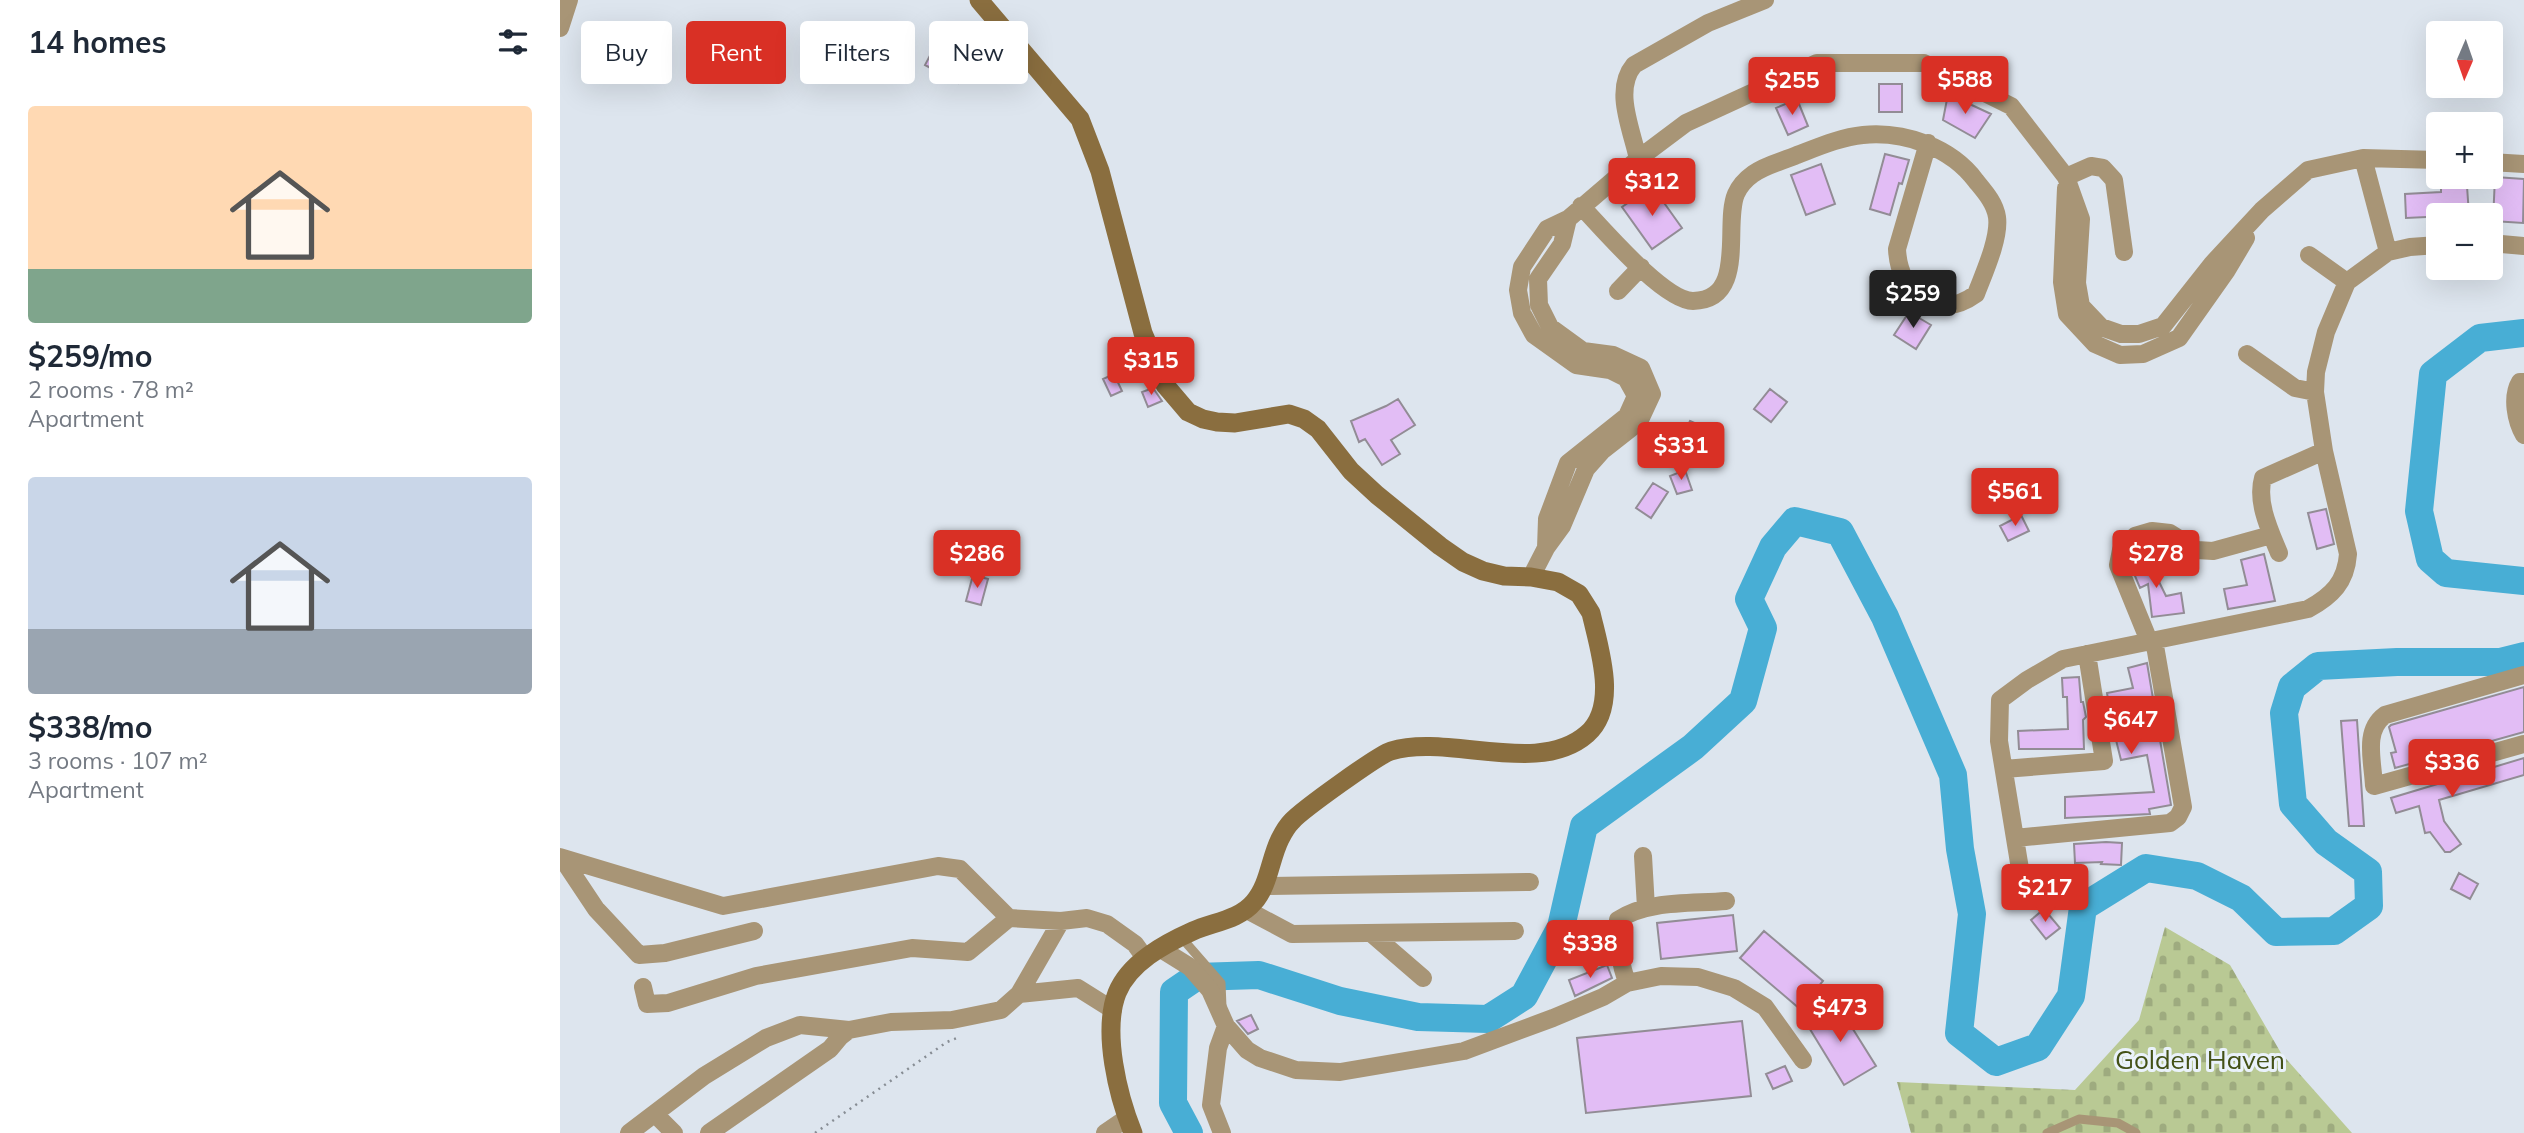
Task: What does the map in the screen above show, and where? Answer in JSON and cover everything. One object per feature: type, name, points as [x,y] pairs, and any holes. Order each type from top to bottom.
[{"type":"main road","points":[[979,0],[1080,119],[1100,171],[1143,333],[1165,385],[1181,405],[1195,415],[1217,422],[1235,423],[1289,414],[1304,419],[1318,429],[1351,471],[1463,562],[1504,576],[1531,577],[1571,587],[1591,613],[1604,685],[1604,705],[1589,733],[1575,743],[1530,753],[1420,746],[1387,752],[1291,822],[1280,838],[1264,886],[1247,910],[1181,937],[1153,953],[1127,976],[1117,993],[1113,1010],[1114,1065],[1130,1126]]},
{"type":"street","points":[[560,28],[569,0]]},
{"type":"street","points":[[1639,159],[1623,92],[1628,72],[1634,65],[1708,23],[1765,0]]},
{"type":"street","points":[[1546,548],[1547,519],[1568,463],[1627,416],[1636,396],[1626,378],[1610,370],[1576,365],[1535,335],[1522,313],[1518,290],[1522,267],[1547,229],[1568,219],[1686,122],[1817,63],[1924,63],[2011,106],[2066,177],[2062,282],[2067,314],[2095,344],[2120,355],[2143,354],[2179,338],[2227,270],[2262,210],[2308,170],[2363,158],[2426,160]]},
{"type":"street","points":[[1581,206],[1659,285],[1677,297],[1694,301],[1722,288],[1729,270],[1734,196],[1742,183],[1755,172],[1821,146],[1862,135],[1891,135],[1928,143],[1968,169],[1992,201],[1997,215],[1998,229],[1976,294],[1957,304],[1937,307],[1926,303],[1912,290],[1897,262],[1896,249],[1928,143]]},
{"type":"street","points":[[2363,158],[2388,252]]},
{"type":"street","points":[[2503,163],[2524,164]]},
{"type":"street","points":[[2066,177],[2091,166],[2103,168],[2115,180],[2124,252]]},
{"type":"street","points":[[1531,577],[1546,548],[1562,526],[1586,470],[1602,451],[1639,422],[1652,394],[1641,368],[1613,355],[1583,351],[1550,327],[1539,305],[1538,279],[1562,244],[1568,219]]},
{"type":"street","points":[[2503,244],[2524,246]]},
{"type":"street","points":[[2022,881],[1999,741],[2000,700],[2063,659],[2308,609],[2326,599],[2338,587],[2347,570],[2348,554],[2324,451],[2315,392],[2316,372],[2326,331],[2347,282],[2388,252],[2426,246]]},
{"type":"street","points":[[2309,255],[2347,282]]},
{"type":"street","points":[[1618,291],[1641,267]]},
{"type":"street","points":[[2247,354],[2295,388],[2315,392]]},
{"type":"street","points":[[2524,382],[2520,382],[2515,393],[2518,420],[2524,435]]},
{"type":"street","points":[[2279,554],[2259,490],[2263,478],[2324,451]]},
{"type":"street","points":[[1568,463],[1586,470]]},
{"type":"street","points":[[2015,838],[2170,823],[2178,817],[2183,807],[2151,641],[2118,565],[2121,550],[2135,536],[2152,531],[2170,533],[2197,550],[2213,551],[2271,535]]},
{"type":"street","points":[[2004,769],[2104,761],[2087,654]]},
{"type":"street","points":[[2524,675],[2385,715],[2376,722],[2371,733],[2374,786],[2524,744]]},
{"type":"street","points":[[1643,856],[1646,908]]},
{"type":"street","points":[[561,858],[723,906],[938,866],[960,869],[1009,918],[1061,921],[1087,918],[1107,924],[1153,953],[1196,965],[1215,987],[1224,1019],[1247,1049],[1261,1058],[1296,1070],[1340,1072],[1464,1051],[1553,1018],[1627,984],[1661,976],[1698,977],[1734,988],[1765,1007],[1803,1060]]},
{"type":"street","points":[[561,858],[596,909],[639,955],[666,953],[754,931]]},
{"type":"street","points":[[1264,886],[1530,882]]},
{"type":"street","points":[[1627,984],[1616,938],[1618,920],[1646,908],[1726,901]]},
{"type":"street","points":[[1247,910],[1292,934],[1515,931]]},
{"type":"street","points":[[643,987],[647,1004],[668,1003],[756,976],[912,948],[968,952],[1009,918]]},
{"type":"street","points":[[629,1133],[704,1076],[766,1038],[800,1025],[849,1030],[891,1022],[951,1020],[1002,1010],[1019,994],[1061,921]]},
{"type":"street","points":[[1371,934],[1423,978]]},
{"type":"street","points":[[1019,994],[1079,988],[1113,1010]]},
{"type":"street","points":[[1222,1133],[1211,1105],[1224,1019]]},
{"type":"street","points":[[709,1133],[830,1049],[849,1030]]},
{"type":"street","points":[[654,1114],[674,1133]]},
{"type":"street","points":[[1105,1133],[1130,1126]]},
{"type":"lane","points":[[1181,937],[1196,965]]},
{"type":"lane","points":[[2047,1133],[2079,1119],[2118,1123],[2136,1133]]},
{"type":"path","points":[[815,1133],[947,1042],[969,1033]]},
{"type":"green space","name":"Golden Haven","points":[[2165,927],[2230,965],[2281,1053],[2352,1133],[1911,1133],[1897,1082],[2075,1090],[2139,1020]]},
{"type":"building","points":[[1879,84],[1902,84],[1902,112],[1879,112]]},
{"type":"building","points":[[1948,94],[1991,114],[1975,138],[1943,120]]},
{"type":"building","points":[[1797,99],[1808,126],[1788,135],[1776,108]]},
{"type":"building","points":[[1885,154],[1909,160],[1890,215],[1870,209]]},
{"type":"building","points":[[1821,164],[1835,204],[1806,215],[1791,175]]},
{"type":"building","points":[[2503,178],[2524,179],[2523,223],[2503,222],[2503,203],[2494,203],[2494,189],[2503,189]]},
{"type":"building","points":[[1652,186],[1682,228],[1652,249],[1622,207]]},
{"type":"building","points":[[2441,189],[2467,189],[2468,203],[2426,203],[2426,217],[2406,218],[2405,194],[2441,192]]},
{"type":"building","points":[[1909,312],[1931,325],[1916,349],[1894,335]]},
{"type":"building","points":[[1114,374],[1122,391],[1111,396],[1103,379]]},
{"type":"building","points":[[1153,388],[1162,401],[1148,407],[1142,392]]},
{"type":"building","points":[[1770,389],[1787,402],[1771,422],[1754,409]]},
{"type":"building","points":[[1398,399],[1415,425],[1391,440],[1400,454],[1382,465],[1365,439],[1359,442],[1351,421]]},
{"type":"building","points":[[1690,421],[1710,430],[1700,450],[1680,441]]},
{"type":"building","points":[[1685,470],[1692,490],[1677,494],[1670,476]]},
{"type":"building","points":[[1653,483],[1668,492],[1651,518],[1636,508]]},
{"type":"building","points":[[2326,509],[2334,544],[2317,549],[2308,513]]},
{"type":"building","points":[[2021,515],[2029,531],[2008,541],[2000,526]]},
{"type":"building","points":[[2264,554],[2275,601],[2228,609],[2224,589],[2247,585],[2241,560]]},
{"type":"building","points":[[2144,555],[2166,596],[2181,593],[2184,613],[2152,617],[2148,584],[2140,588],[2130,564],[2144,558]]},
{"type":"building","points":[[973,575],[988,579],[981,605],[966,601]]},
{"type":"building","points":[[2147,663],[2171,805],[2149,809],[2150,814],[2065,818],[2065,797],[2154,792],[2147,755],[2121,760],[2115,736],[2141,731],[2136,706],[2110,711],[2107,693],[2133,688],[2128,668]]},
{"type":"building","points":[[2079,677],[2081,702],[2086,717],[2083,720],[2084,749],[2019,749],[2018,731],[2068,729],[2067,697],[2063,697],[2062,678]]},
{"type":"building","points":[[2524,687],[2524,732],[2395,768],[2391,753],[2396,752],[2389,727],[2391,725]]},
{"type":"building","points":[[2357,720],[2364,826],[2349,826],[2341,721]]},
{"type":"building","points":[[2524,758],[2524,775],[2439,800],[2444,821],[2461,844],[2450,852],[2445,852],[2430,832],[2425,833],[2419,806],[2396,813],[2391,798]]},
{"type":"building","points":[[2122,843],[2121,865],[2101,864],[2102,862],[2075,863],[2074,844]]},
{"type":"building","points":[[2459,873],[2478,884],[2470,899],[2451,889]]},
{"type":"building","points":[[2044,909],[2060,928],[2046,939],[2031,920]]},
{"type":"building","points":[[1733,915],[1737,951],[1661,959],[1657,923]]},
{"type":"building","points":[[1764,931],[1823,981],[1800,1009],[1740,958]]},
{"type":"building","points":[[1607,965],[1612,978],[1575,996],[1569,980]]},
{"type":"building","points":[[1836,1002],[1876,1066],[1844,1085],[1805,1021]]},
{"type":"building","points":[[1251,1015],[1258,1029],[1248,1034],[1237,1021]]},
{"type":"building","points":[[1742,1021],[1751,1096],[1586,1113],[1577,1038]]},
{"type":"building","points":[[1785,1066],[1792,1081],[1773,1089],[1766,1074]]},
{"type":"waterway","points":[[2524,333],[2480,338],[2433,374],[2419,511],[2430,559],[2446,573],[2524,581]]},
{"type":"waterway","points":[[1189,1133],[1173,1103],[1174,992],[1196,977],[1259,975],[1340,1001],[1418,1017],[1488,1019],[1524,996],[1561,927],[1584,826],[1693,747],[1743,701],[1763,628],[1749,599],[1773,547],[1795,521],[1840,532],[1885,617],[1953,775],[1960,849],[1972,914],[1959,1033],[1996,1062],[2038,1047],[2071,996],[2083,907],[2146,868],[2197,876],[2241,898],[2276,932],[2334,931],[2369,906],[2368,872],[2326,842],[2293,804],[2284,713],[2292,687],[2318,666],[2397,662],[2500,662],[2524,656]]}]
